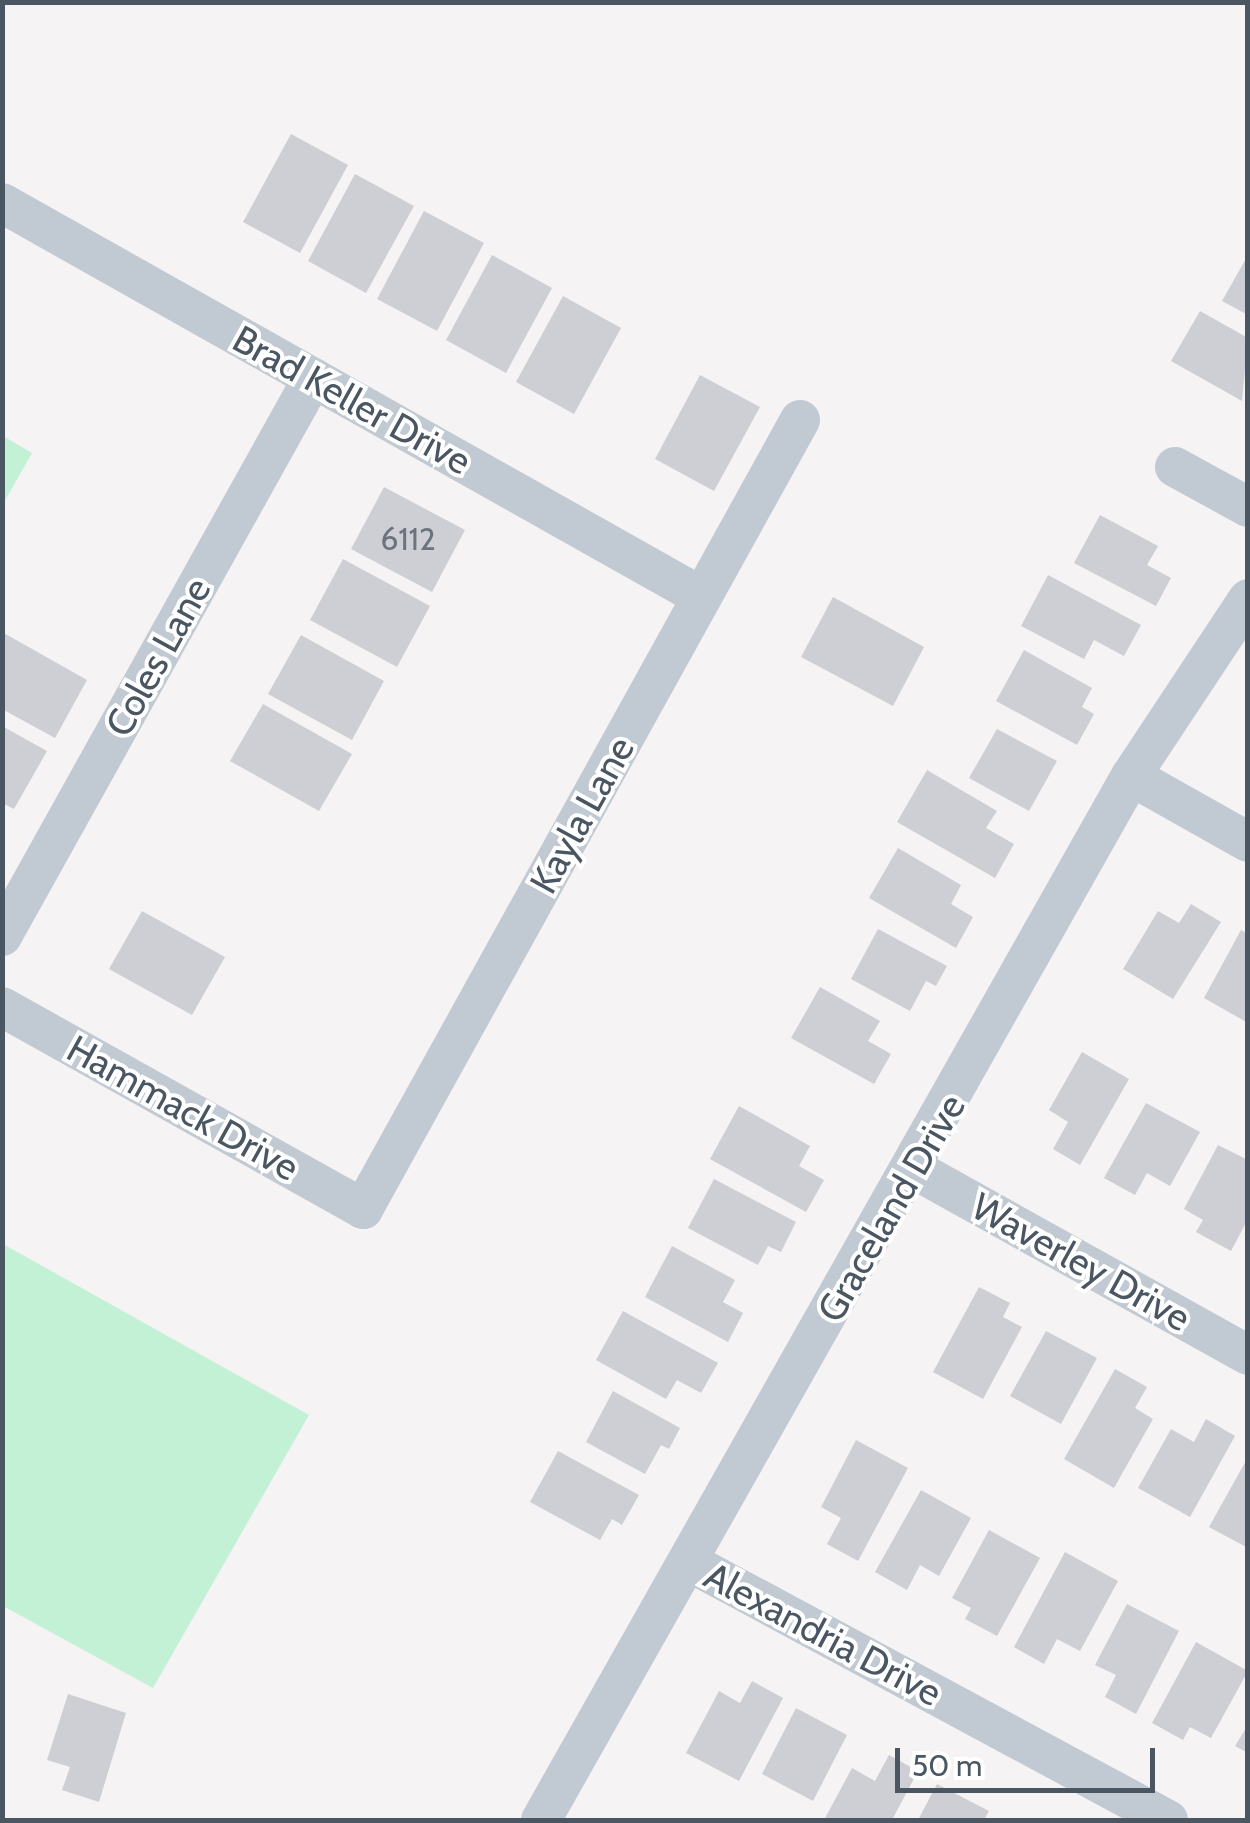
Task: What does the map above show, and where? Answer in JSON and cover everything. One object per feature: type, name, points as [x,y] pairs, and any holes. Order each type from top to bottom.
[{"type":"street","name":"Brad Keller Drive","points":[[2,203],[702,598]]},
{"type":"street","name":"Coles Lane","points":[[2,936],[313,378]]},
{"type":"street","name":"Kayla Lane","points":[[363,1209],[800,420]]},
{"type":"street","points":[[1175,467],[1248,507]]},
{"type":"street","name":"Graceland Drive","points":[[541,1820],[914,1169],[1131,776],[1248,599]]},
{"type":"street","points":[[1131,776],[1248,842]]},
{"type":"street","name":"Hammack Drive","points":[[2,1008],[363,1209]]},
{"type":"street","name":"Waverley Drive","points":[[914,1169],[1248,1354]]},
{"type":"street","name":"Alexandria Drive","points":[[689,1562],[1168,1820]]},
{"type":"green space","points":[[3,436],[32,453],[3,504]]},
{"type":"green space","points":[[3,1244],[309,1415],[153,1688],[3,1606]]},
{"type":"building","points":[[291,134],[348,165],[300,253],[243,222]]},
{"type":"building","points":[[355,174],[414,206],[366,293],[308,261]]},
{"type":"building","points":[[424,211],[484,243],[437,331],[377,299]]},
{"type":"building","points":[[492,255],[552,288],[506,373],[446,340]]},
{"type":"building","points":[[1248,255],[1248,315],[1222,301]]},
{"type":"building","points":[[563,296],[621,328],[574,414],[516,382]]},
{"type":"building","points":[[1200,311],[1248,338],[1242,401],[1171,361]]},
{"type":"building","points":[[700,375],[760,407],[714,491],[655,459]]},
{"type":"building","points":[[384,487],[465,530],[432,592],[351,549]]},
{"type":"building","points":[[1100,515],[1158,546],[1147,565],[1171,578],[1156,606],[1074,563]]},
{"type":"building","points":[[343,559],[430,606],[397,667],[310,620]]},
{"type":"building","points":[[1048,575],[1141,625],[1124,656],[1094,640],[1084,659],[1021,626]]},
{"type":"building","points":[[833,597],[924,647],[893,706],[801,657]]},
{"type":"building","points":[[2,632],[87,680],[55,738],[2,709]]},
{"type":"building","points":[[301,635],[384,681],[352,740],[268,694]]},
{"type":"building","points":[[1024,650],[1092,688],[1082,707],[1094,714],[1077,745],[996,701]]},
{"type":"building","points":[[263,704],[352,754],[319,811],[230,761]]},
{"type":"building","points":[[2,726],[47,751],[14,809],[2,803]]},
{"type":"building","points":[[997,729],[1057,761],[1029,811],[969,778]]},
{"type":"building","points":[[927,770],[997,811],[986,828],[1014,844],[995,878],[897,822]]},
{"type":"building","points":[[898,848],[961,885],[951,904],[973,917],[956,948],[869,898]]},
{"type":"building","points":[[1191,904],[1221,922],[1173,999],[1123,969],[1158,911],[1179,923]]},
{"type":"building","points":[[142,911],[225,957],[192,1015],[109,969]]},
{"type":"building","points":[[878,929],[947,966],[936,986],[926,981],[910,1011],[851,979]]},
{"type":"building","points":[[1241,930],[1248,934],[1248,1023],[1204,998]]},
{"type":"building","points":[[820,987],[880,1021],[868,1041],[891,1054],[874,1084],[791,1038]]},
{"type":"building","points":[[1082,1052],[1129,1079],[1080,1165],[1053,1149],[1068,1122],[1049,1110]]},
{"type":"building","points":[[1146,1103],[1200,1132],[1170,1186],[1147,1173],[1135,1195],[1104,1178]]},
{"type":"building","points":[[739,1106],[810,1146],[799,1166],[824,1180],[806,1212],[710,1159]]},
{"type":"building","points":[[1218,1145],[1248,1160],[1248,1219],[1231,1251],[1196,1232],[1203,1220],[1184,1209]]},
{"type":"building","points":[[714,1179],[796,1222],[781,1252],[768,1246],[758,1265],[688,1228]]},
{"type":"building","points":[[672,1246],[735,1280],[723,1302],[743,1313],[728,1342],[645,1297]]},
{"type":"building","points":[[979,1287],[1010,1303],[1003,1317],[1022,1327],[983,1399],[933,1372]]},
{"type":"building","points":[[623,1311],[718,1363],[701,1393],[677,1380],[666,1399],[596,1360]]},
{"type":"building","points":[[1046,1331],[1097,1358],[1061,1424],[1010,1396]]},
{"type":"building","points":[[1115,1369],[1147,1387],[1135,1408],[1153,1419],[1114,1488],[1064,1459]]},
{"type":"building","points":[[613,1391],[680,1428],[669,1449],[661,1445],[645,1474],[586,1442]]},
{"type":"building","points":[[1206,1419],[1235,1436],[1190,1517],[1138,1488],[1171,1429],[1194,1442]]},
{"type":"building","points":[[856,1440],[908,1468],[858,1561],[827,1544],[841,1518],[821,1507]]},
{"type":"building","points":[[558,1451],[639,1495],[622,1525],[612,1519],[600,1540],[530,1502]]},
{"type":"building","points":[[1248,1457],[1248,1548],[1209,1527]]},
{"type":"building","points":[[921,1490],[971,1518],[939,1576],[920,1565],[907,1590],[875,1572]]},
{"type":"building","points":[[989,1530],[1040,1558],[997,1636],[965,1619],[971,1608],[952,1598]]},
{"type":"building","points":[[1065,1552],[1118,1581],[1080,1651],[1057,1639],[1044,1664],[1014,1647]]},
{"type":"building","points":[[1127,1604],[1179,1631],[1136,1714],[1105,1697],[1116,1675],[1095,1665]]},
{"type":"building","points":[[1196,1642],[1248,1671],[1211,1738],[1190,1727],[1183,1740],[1152,1723]]},
{"type":"building","points":[[752,1681],[783,1698],[739,1781],[686,1753],[719,1691],[740,1703]]},
{"type":"building","points":[[68,1694],[126,1713],[99,1802],[62,1790],[70,1767],[47,1760]]},
{"type":"building","points":[[796,1708],[847,1735],[813,1801],[762,1774]]},
{"type":"building","points":[[1248,1725],[1248,1753],[1235,1746]]},
{"type":"building","points":[[889,1755],[918,1771],[892,1820],[824,1820],[852,1768],[875,1781]]},
{"type":"building","points":[[937,1784],[989,1811],[984,1820],[918,1820]]}]
